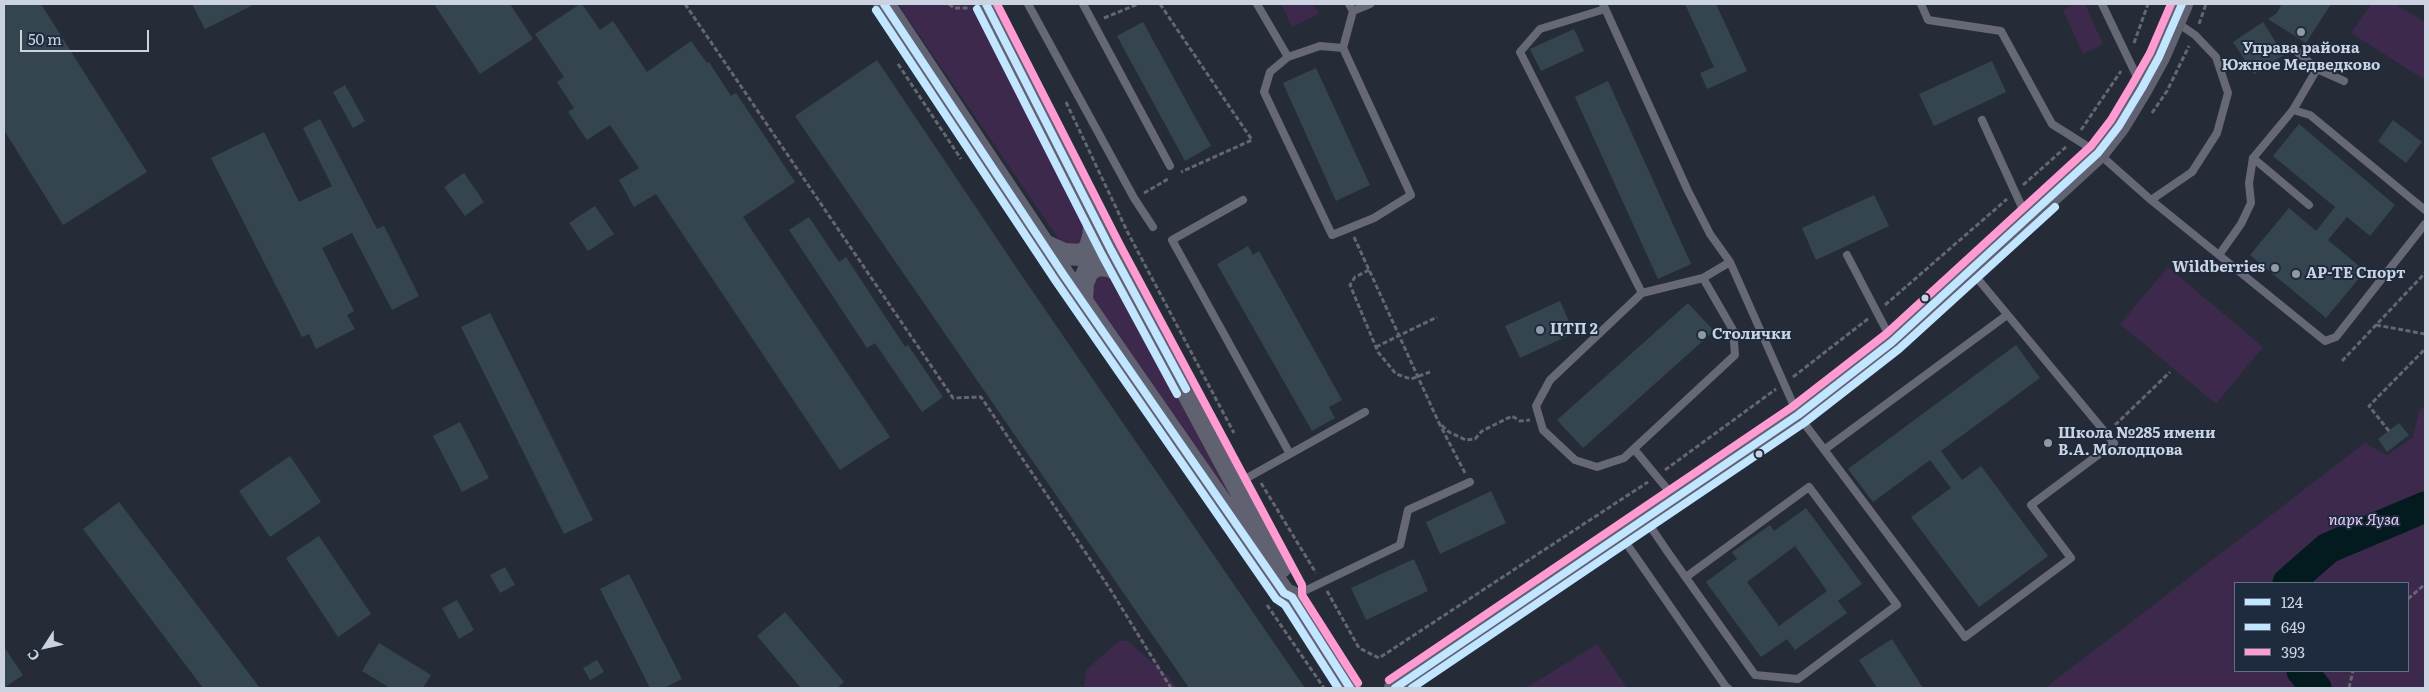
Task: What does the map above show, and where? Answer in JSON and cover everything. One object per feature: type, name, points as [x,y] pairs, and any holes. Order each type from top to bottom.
[{"type":"street","points":[[884,4],[1082,301],[1284,593],[1292,597],[1350,688]]},
{"type":"street","points":[[992,6],[1122,272],[1245,478],[1293,590],[1292,597]]},
{"type":"street","points":[[1395,688],[1676,500],[1798,415],[1892,342],[2098,152],[2119,126],[2142,88],[2178,13]]},
{"type":"street","points":[[1044,245],[1064,254],[1080,255],[1088,250],[1094,237],[1095,219]]},
{"type":"street","points":[[1082,301],[1082,283],[1088,271],[1097,266],[1109,266],[1122,272]]},
{"type":"lane","points":[[1028,4],[1134,198],[1153,227]]},
{"type":"lane","points":[[1083,4],[1170,166]]},
{"type":"lane","points":[[1257,4],[1288,57]]},
{"type":"lane","points":[[1343,48],[1320,46],[1288,57],[1270,72],[1264,92],[1332,235],[1374,218],[1411,195],[1343,48],[1351,8],[1370,4]]},
{"type":"lane","points":[[1921,4],[1928,20],[2001,31],[2052,124],[2075,140],[2098,152],[2151,200],[2325,341],[2336,337],[2425,224]]},
{"type":"lane","points":[[2102,4],[2142,88]]},
{"type":"lane","points":[[1642,293],[1520,52],[1540,29],[1604,7],[1688,191],[1710,234],[1730,262],[1798,415],[1965,637],[2071,558],[2031,505],[2114,443],[1970,270]]},
{"type":"lane","points":[[2151,200],[2192,172],[2217,133],[2228,93],[2216,57],[2195,35],[2178,13]]},
{"type":"lane","points":[[2296,51],[2317,69],[2344,81]]},
{"type":"lane","points":[[2219,255],[2241,224],[2251,203],[2249,183],[2253,158],[2293,110],[2317,69]]},
{"type":"lane","points":[[2293,110],[2310,115],[2425,210]]},
{"type":"lane","points":[[1982,120],[2027,218]]},
{"type":"lane","points":[[2253,158],[2309,205]]},
{"type":"lane","points":[[1243,200],[1172,240],[1290,454]]},
{"type":"lane","points":[[1847,255],[1892,342]]},
{"type":"lane","points":[[1703,278],[1733,330],[1735,355],[1624,458],[1596,467],[1575,460],[1543,430],[1536,406],[1550,380],[1642,293],[1703,278],[1730,262]]},
{"type":"lane","points":[[1824,450],[2008,314]]},
{"type":"lane","points":[[1245,478],[1365,412]]},
{"type":"lane","points":[[1634,449],[1676,500]]},
{"type":"lane","points":[[1292,597],[1400,545],[1408,510],[1470,482]]},
{"type":"lane","points":[[1646,520],[1686,577],[1755,675],[1798,679],[1897,605],[1809,487],[1686,577]]},
{"type":"lane","points":[[1622,536],[1726,688]]},
{"type":"path","points":[[685,4],[953,398],[981,397],[1110,589],[1171,688]]},
{"type":"path","points":[[1093,23],[1138,4]]},
{"type":"path","points":[[1134,198],[1175,175],[1252,140],[1160,4]]},
{"type":"path","points":[[1245,478],[1322,582],[1359,648],[1379,658],[1656,476],[1784,383],[1877,312],[2075,140],[2129,60],[2148,4]]},
{"type":"path","points":[[1065,101],[1128,233],[1237,439]]},
{"type":"path","points":[[1350,228],[1439,423],[1470,482]]},
{"type":"path","points":[[1369,270],[1355,277],[1350,285],[1376,347],[1396,374],[1410,380],[1430,372]]},
{"type":"path","points":[[2342,361],[2425,273]]},
{"type":"path","points":[[1376,347],[1437,317]]},
{"type":"path","points":[[2376,324],[2425,334]]},
{"type":"path","points":[[2389,431],[2369,406],[2425,349]]},
{"type":"path","points":[[2106,433],[2170,372]]},
{"type":"path","points":[[1439,423],[1448,432],[1466,440],[1475,438],[1482,431],[1512,416],[1520,421],[1540,418]]},
{"type":"path","points":[[2409,598],[2425,584]]},
{"type":"path","points":[[2349,688],[2353,672]]},
{"type":"green space","points":[[898,4],[977,4],[1090,221],[1085,242],[1073,247],[1060,241]]},
{"type":"green space","points":[[1281,4],[1314,4],[1319,14],[1292,27]]},
{"type":"green space","points":[[2075,4],[2085,4],[2103,44],[2083,54],[2063,10]]},
{"type":"green space","points":[[2371,4],[2399,4],[2398,6],[2425,22],[2425,80],[2351,33]]},
{"type":"green space","points":[[2168,267],[2263,347],[2216,404],[2120,324]]},
{"type":"green space","points":[[1111,273],[1246,524],[1089,294],[1092,279]]},
{"type":"green space","name":"парк Яуза","points":[[2425,406],[2425,688],[2045,688],[2365,443],[2387,455],[2413,437],[2419,411]]},
{"type":"green space","points":[[1119,641],[1128,641],[1169,677],[1177,688],[1084,688],[1086,670]]},
{"type":"green space","points":[[1597,644],[1627,688],[1526,688]]},
{"type":"building","points":[[4,4],[41,4],[147,172],[63,225],[4,130]]},
{"type":"building","points":[[192,4],[255,4],[205,29]]},
{"type":"building","points":[[434,4],[510,4],[533,39],[480,74]]},
{"type":"building","points":[[582,4],[600,30],[613,21],[647,72],[691,41],[707,63],[709,62],[731,96],[736,93],[795,182],[743,217],[890,437],[840,470],[656,194],[634,207],[619,180],[639,168],[610,125],[587,140],[568,112],[574,108],[557,82],[564,77],[535,34]]},
{"type":"building","points":[[1685,4],[1716,4],[1747,71],[1707,89],[1700,73],[1714,67]]},
{"type":"building","name":"Управа района Южное Медведково","points":[[2282,4],[2331,4],[2306,43],[2268,19],[2276,14]]},
{"type":"building","points":[[1143,22],[1211,146],[1185,161],[1117,36]]},
{"type":"building","points":[[2263,22],[2284,55],[2254,74],[2233,42]]},
{"type":"building","points":[[1574,29],[1584,51],[1541,71],[1530,49]]},
{"type":"building","points":[[877,60],[1022,276],[1305,688],[1189,688],[795,116]]},
{"type":"building","points":[[1992,61],[2006,92],[1934,126],[1919,94]]},
{"type":"building","points":[[1316,68],[1370,185],[1336,201],[1283,83]]},
{"type":"building","points":[[1608,81],[1691,264],[1658,279],[1575,97]]},
{"type":"building","points":[[345,85],[365,121],[353,128],[333,92]]},
{"type":"building","points":[[320,119],[377,229],[384,226],[419,296],[392,310],[352,233],[322,248],[354,311],[347,315],[355,329],[316,349],[309,334],[302,337],[211,158],[264,132],[299,202],[332,186],[303,128]]},
{"type":"building","points":[[2393,120],[2422,142],[2406,163],[2378,141]]},
{"type":"building","points":[[2299,124],[2395,205],[2370,236],[2347,217],[2328,240],[2365,271],[2326,318],[2250,255],[2289,208],[2316,231],[2335,207],[2273,156]]},
{"type":"building","points":[[464,173],[484,202],[465,216],[444,187]]},
{"type":"building","points":[[1874,195],[1889,226],[1816,260],[1802,228]]},
{"type":"building","points":[[595,206],[614,234],[588,251],[569,223]]},
{"type":"building","points":[[809,217],[839,262],[846,257],[905,347],[908,345],[943,397],[922,412],[875,343],[867,348],[789,230]]},
{"type":"building","points":[[1248,246],[1253,255],[1259,251],[1342,400],[1329,407],[1335,418],[1312,431],[1217,264]]},
{"type":"building","name":"ЦТП 2","points":[[1560,301],[1574,333],[1520,358],[1505,326]]},
{"type":"building","points":[[1688,303],[1714,331],[1583,448],[1557,420]]},
{"type":"building","points":[[490,313],[593,520],[564,534],[461,327]]},
{"type":"building","points":[[2016,345],[2040,378],[1941,451],[1962,480],[1981,466],[2048,556],[1979,607],[1911,517],[1951,488],[1930,460],[1873,502],[1848,469]]},
{"type":"building","points":[[460,422],[489,478],[462,492],[433,436]]},
{"type":"building","points":[[2399,423],[2409,435],[2387,452],[2378,439]]},
{"type":"building","points":[[290,456],[321,502],[270,537],[239,491]]},
{"type":"building","points":[[1491,491],[1506,523],[1440,554],[1426,522]]},
{"type":"building","points":[[119,502],[260,688],[203,688],[83,529]]},
{"type":"building","points":[[1806,508],[1862,584],[1838,601],[1847,613],[1795,650],[1787,639],[1761,657],[1706,582],[1737,559],[1732,552],[1770,525],[1774,531]],"holes":[[[1795,546],[1827,591],[1779,626],[1747,582]]]},
{"type":"building","points":[[319,536],[371,614],[338,637],[286,558]]},
{"type":"building","points":[[1414,559],[1428,591],[1366,620],[1351,588]]},
{"type":"building","points":[[505,567],[515,585],[500,593],[490,575]]},
{"type":"building","points":[[629,574],[682,679],[664,688],[650,688],[600,589]]},
{"type":"building","points":[[457,600],[474,630],[459,639],[442,608]]},
{"type":"building","points":[[785,612],[844,682],[837,688],[801,688],[757,636]]},
{"type":"building","points":[[1892,639],[1923,688],[1877,688],[1859,660]]},
{"type":"building","points":[[379,643],[431,675],[423,688],[390,688],[362,671]]},
{"type":"building","points":[[4,647],[23,675],[4,688]]},
{"type":"building","points":[[597,660],[604,672],[590,680],[583,668]]},
{"type":"waterway","points":[[2289,582],[2328,548],[2425,507]]},
{"type":"waterway","points":[[2303,672],[2316,688]]},
{"type":"transit line","name":"124","points":[[884,4],[1063,274],[1284,593],[1292,597],[1350,688]]},
{"type":"transit line","name":"124","points":[[986,4],[1111,250],[1186,389]]},
{"type":"transit line","name":"393","points":[[997,4],[1120,245],[1302,585],[1302,595],[1358,683]]},
{"type":"transit line","name":"393","points":[[1389,680],[1792,407],[1886,334],[2091,146],[2111,120],[2150,53],[2171,4]]},
{"type":"transit line","name":"124","points":[[1395,688],[1798,415],[1892,342],[2098,153],[2119,126],[2142,88],[2159,57],[2182,4]]},
{"type":"transit line","name":"649","points":[[977,9],[1102,255],[1177,394]]},
{"type":"transit line","name":"649","points":[[876,10],[1055,280],[1276,599],[1285,605],[1338,688]]},
{"type":"transit line","name":"649","points":[[1412,688],[1804,423],[1899,349],[2055,207]]},
{"type":"place","name":"Управа района Южное Медведково","points":[[2301,32]]},
{"type":"place","name":"Wildberries","points":[[2275,268]]},
{"type":"place","name":"АР-ТЕ Спорт","points":[[2296,274]]},
{"type":"place","name":"ЦТП 2","points":[[1540,330]]},
{"type":"place","name":"Столички","points":[[1702,335]]},
{"type":"place","name":"Школа №285 имени В.А. Молодцова","points":[[2048,443]]}]
